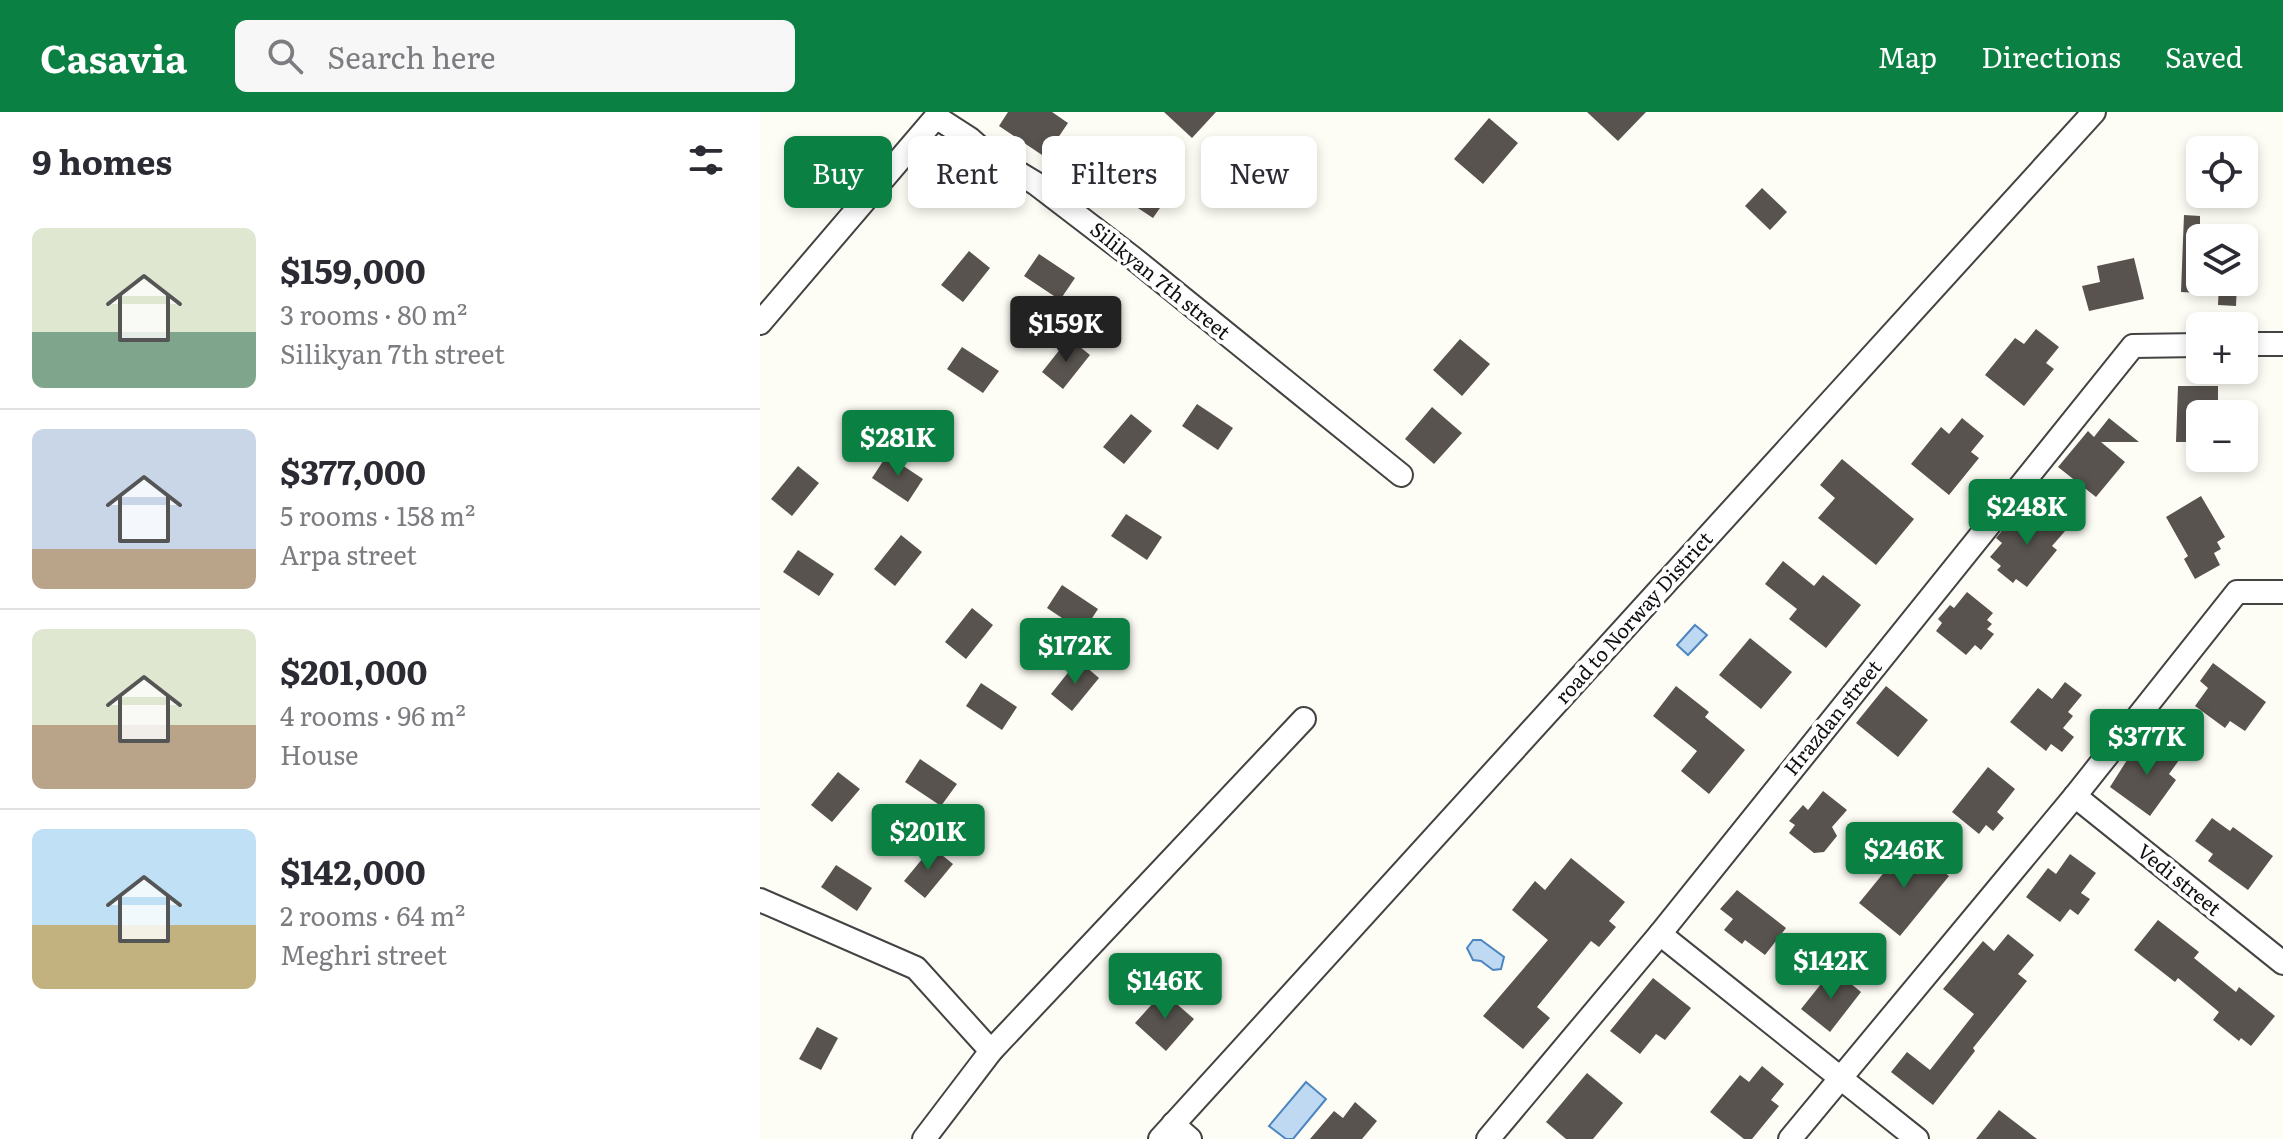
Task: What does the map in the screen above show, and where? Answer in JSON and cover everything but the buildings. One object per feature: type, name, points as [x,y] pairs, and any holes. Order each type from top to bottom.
[{"type":"street","name":"road to Norway District","points":[[1174,1134],[2094,112]]},
{"type":"street","name":"Silikyan 7th street","points":[[760,323],[936,117],[987,154],[1035,183],[1133,258],[1401,475]]},
{"type":"street","points":[[2258,344],[2283,344]]},
{"type":"street","name":"Hrazdan street","points":[[1488,1139],[1660,934],[2133,346],[2186,345]]},
{"type":"street","points":[[1790,1139],[2075,796],[2237,592],[2283,592]]},
{"type":"street","points":[[924,1139],[991,1051],[1304,719]]},
{"type":"street","name":"Vedi street","points":[[2075,796],[2283,963]]},
{"type":"street","points":[[760,900],[916,968],[991,1051]]},
{"type":"street","points":[[1660,934],[1917,1139]]},
{"type":"water","points":[[1695,625],[1707,635],[1688,655],[1677,645]]},
{"type":"water","points":[[1473,940],[1481,940],[1504,957],[1501,969],[1493,970],[1481,961],[1473,960],[1467,948]]},
{"type":"water","points":[[1306,1082],[1326,1099],[1293,1139],[1286,1139],[1269,1126]]}]
